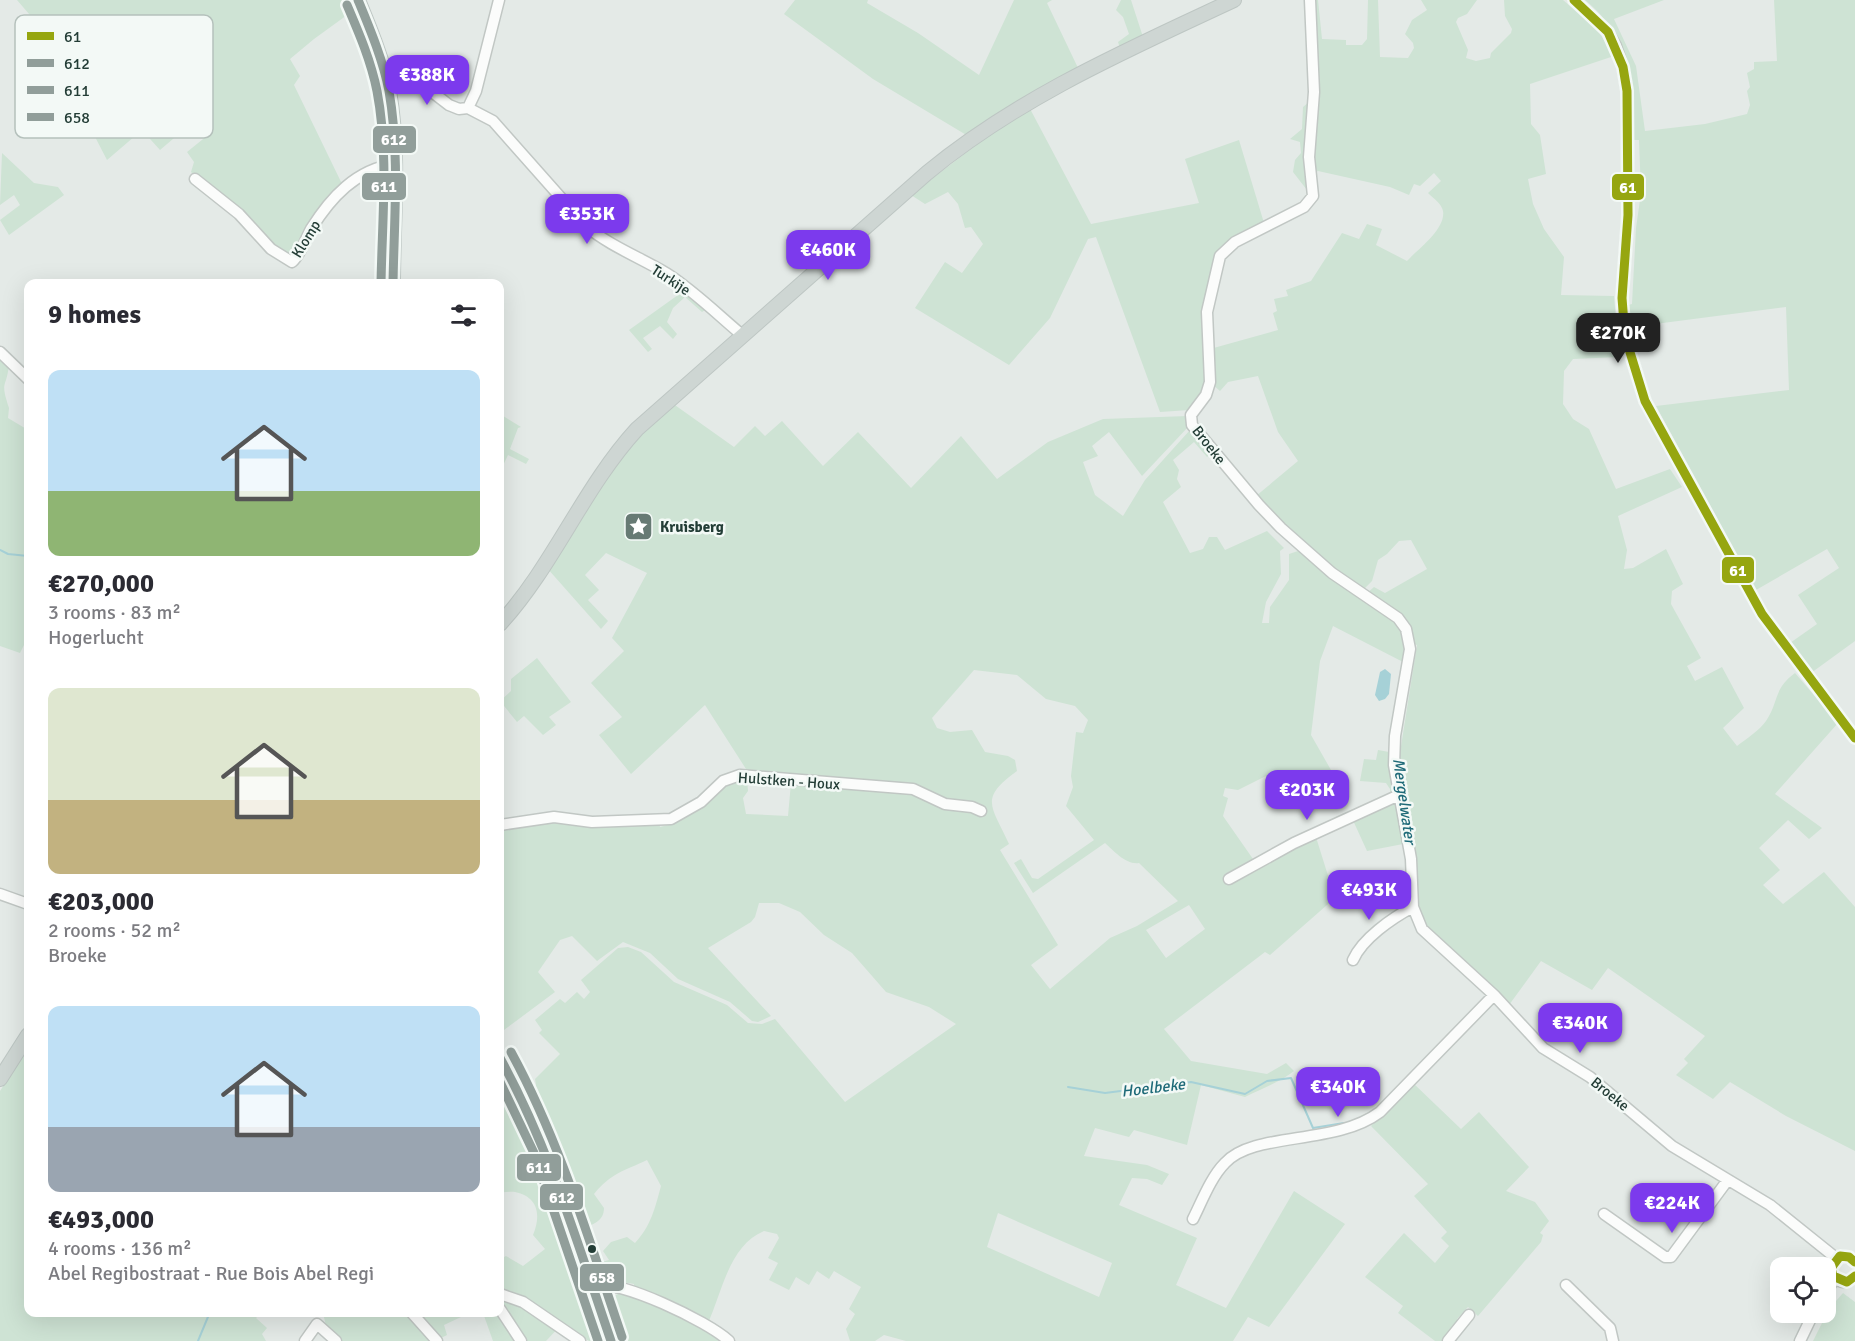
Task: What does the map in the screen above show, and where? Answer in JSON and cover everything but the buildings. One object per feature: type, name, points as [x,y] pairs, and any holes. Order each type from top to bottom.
[{"type":"main road","points":[[358,0],[383,67],[392,108],[393,279]]},
{"type":"main road","points":[[504,619],[539,571],[614,454],[661,406],[927,173],[986,128],[1052,88],[1234,0]]},
{"type":"main road","points":[[0,1079],[24,1044]]},
{"type":"main road","points":[[504,1065],[528,1107],[611,1341]]},
{"type":"street","points":[[468,108],[476,91],[499,0]]},
{"type":"street","name":"Broeke","points":[[1310,0],[1314,92],[1309,157],[1313,196],[1304,207],[1235,242],[1221,256],[1207,312],[1210,382],[1206,395],[1192,412],[1191,422],[1196,432],[1276,523],[1317,561],[1398,618],[1406,629],[1410,649],[1394,751],[1399,795],[1411,859],[1413,907],[1422,929],[1494,995],[1543,1048],[1590,1077],[1672,1146],[1770,1205],[1835,1257]]},
{"type":"street","points":[[1574,0],[1608,32],[1623,66],[1627,92],[1628,215],[1622,298],[1625,336],[1641,391],[1657,427],[1762,614],[1852,734]]},
{"type":"street","name":"Turkije","points":[[383,67],[395,67],[405,71],[454,108],[468,108],[494,121],[572,211],[602,239],[665,273],[742,336]]},
{"type":"street","name":"Klomp","points":[[195,179],[239,214],[271,249],[292,262],[331,202],[362,173],[394,164]]},
{"type":"street","points":[[0,352],[24,375]]},
{"type":"street","name":"Hulstken - Houx","points":[[504,824],[554,817],[592,822],[671,819],[701,802],[723,781],[740,775],[912,789],[945,804],[972,807],[981,811]]},
{"type":"street","points":[[1229,879],[1262,859],[1344,818],[1399,795]]},
{"type":"street","points":[[0,894],[24,903]]},
{"type":"street","points":[[1353,960],[1356,952],[1397,915],[1413,907]]},
{"type":"street","points":[[1193,1219],[1225,1162],[1242,1150],[1331,1134],[1366,1123],[1380,1112],[1494,995]]},
{"type":"street","points":[[1604,1214],[1665,1257],[1671,1257],[1727,1181]]},
{"type":"street","name":"Broeke","points":[[1836,1258],[1847,1256],[1855,1262]]},
{"type":"street","points":[[1836,1279],[1847,1282],[1855,1276]]},
{"type":"street","points":[[592,1285],[620,1287],[695,1318],[729,1341]]},
{"type":"street","points":[[1566,1285],[1610,1328],[1613,1341]]},
{"type":"street","points":[[504,1295],[523,1302],[580,1341]]},
{"type":"street","points":[[504,1315],[521,1341]]},
{"type":"street","points":[[1448,1341],[1469,1315]]},
{"type":"street","points":[[305,1341],[317,1324],[317,1317]]},
{"type":"street","points":[[415,1317],[437,1341]]},
{"type":"street","points":[[1800,1341],[1809,1323]]},
{"type":"street","points":[[317,1324],[336,1341]]},
{"type":"green space","points":[[17,0],[351,0],[354,10],[290,59],[300,76],[294,85],[343,186],[290,259],[191,172],[194,162],[187,152],[204,138],[213,138],[213,15],[30,15]]},
{"type":"green space","points":[[795,0],[868,0],[867,3],[918,33],[979,75],[1014,0],[1052,0],[1047,3],[1079,70],[968,136],[873,79],[784,14]]},
{"type":"green space","points":[[1121,0],[1131,0],[1143,37],[1120,48],[1118,42],[1129,34],[1123,17],[1116,10]]},
{"type":"green space","points":[[1306,0],[1318,0],[1322,39],[1346,40],[1346,45],[1362,45],[1367,39],[1368,0],[1378,0],[1380,57],[1408,58],[1414,48],[1413,43],[1405,34],[1412,20],[1427,10],[1421,0],[1477,0],[1467,14],[1458,18],[1456,22],[1468,50],[1466,58],[1476,61],[1490,58],[1491,53],[1511,33],[1512,29],[1505,16],[1504,0],[1563,0],[1597,29],[1614,56],[1530,84],[1531,124],[1540,135],[1546,174],[1528,179],[1533,204],[1544,229],[1564,257],[1561,295],[1614,296],[1619,357],[1573,359],[1564,371],[1563,404],[1573,419],[1589,429],[1616,489],[1670,469],[1682,487],[1618,516],[1627,550],[1624,569],[1633,568],[1666,549],[1683,584],[1672,591],[1671,604],[1701,658],[1687,666],[1695,681],[1722,667],[1744,708],[1723,728],[1737,746],[1763,724],[1783,685],[1795,673],[1838,723],[1775,794],[1822,828],[1809,839],[1788,820],[1759,848],[1780,870],[1763,885],[1783,904],[1824,872],[1855,907],[1855,1151],[1786,1116],[1730,1082],[1713,1099],[1676,1075],[1688,1063],[1684,1059],[1705,1036],[1608,968],[1592,990],[1541,961],[1509,1005],[1427,929],[1421,919],[1403,844],[1367,851],[1351,816],[1391,801],[1390,789],[1386,783],[1360,781],[1364,759],[1376,760],[1378,750],[1389,752],[1391,761],[1399,759],[1417,645],[1413,644],[1411,633],[1366,594],[1374,587],[1385,593],[1427,569],[1411,540],[1399,541],[1378,560],[1372,581],[1363,590],[1323,561],[1256,496],[1298,461],[1278,432],[1258,376],[1228,382],[1220,391],[1212,384],[1210,349],[1278,330],[1273,313],[1277,311],[1274,299],[1288,296],[1286,290],[1311,281],[1342,233],[1359,239],[1367,224],[1382,229],[1376,245],[1407,261],[1436,232],[1443,218],[1442,208],[1428,193],[1441,181],[1434,173],[1420,186],[1414,184],[1409,195],[1390,187],[1318,171],[1310,175],[1312,190],[1307,190],[1293,172],[1295,160],[1301,153],[1300,142],[1290,139],[1302,129],[1303,107],[1309,102]]},
{"type":"green space","points":[[1585,0],[1664,0],[1614,19],[1636,66],[1645,131],[1705,124],[1747,114],[1750,105],[1747,91],[1750,87],[1747,73],[1754,69],[1754,62],[1777,61],[1774,0],[1855,0],[1855,641],[1811,673],[1790,643],[1817,624],[1798,595],[1839,568],[1827,549],[1756,590],[1656,406],[1789,390],[1786,307],[1632,327],[1628,305],[1632,304],[1636,228],[1641,193],[1639,140],[1634,140],[1629,81],[1621,47],[1601,15]]},
{"type":"green space","points":[[1028,105],[1091,224],[1199,203],[1185,159],[1239,140],[1264,223],[1217,257],[1205,389],[1189,410],[1160,412],[1096,237],[1088,239],[1050,318],[1009,365],[915,308],[945,262],[962,273],[983,244],[971,227],[965,228],[958,204],[948,192],[925,204],[911,195]]},
{"type":"green space","points":[[96,138],[133,138],[107,160]]},
{"type":"green space","points":[[149,138],[174,138],[160,150]]},
{"type":"green space","points":[[2,153],[34,183],[58,187],[64,195],[9,235],[0,220],[20,205],[14,195],[0,205]]},
{"type":"green space","points":[[685,290],[707,309],[702,312],[685,297],[673,308],[667,322],[677,334],[673,339],[660,326],[643,338],[652,349],[648,352],[629,330]]},
{"type":"green space","points":[[0,356],[9,365],[4,389],[9,408],[8,418],[24,428],[24,645],[20,653],[0,646]]},
{"type":"green space","points":[[672,403],[734,447],[755,426],[765,436],[782,421],[823,466],[858,432],[911,488],[961,436],[997,479],[1048,442],[1103,419],[1188,416],[1189,426],[1142,476],[1109,432],[1092,446],[1098,456],[1083,462],[1095,495],[1123,516],[1145,480],[1190,430],[1211,454],[1207,457],[1194,442],[1173,460],[1179,470],[1177,479],[1181,487],[1163,502],[1190,553],[1203,549],[1209,537],[1217,537],[1225,550],[1267,531],[1284,548],[1280,551],[1281,574],[1266,602],[1262,623],[1269,623],[1270,607],[1289,580],[1289,554],[1301,550],[1397,624],[1404,635],[1405,663],[1333,626],[1320,661],[1311,735],[1331,770],[1300,773],[1299,785],[1291,786],[1295,802],[1286,804],[1282,796],[1276,797],[1266,776],[1238,790],[1225,788],[1223,796],[1228,798],[1223,816],[1253,859],[1225,874],[1228,881],[1315,834],[1335,898],[1270,955],[1265,952],[1164,1029],[1191,1061],[1267,1074],[1286,1063],[1294,1071],[1245,1097],[1201,1085],[1187,1145],[1134,1130],[1129,1137],[1095,1128],[1084,1156],[1147,1165],[1169,1174],[1162,1185],[1147,1179],[1132,1178],[1119,1205],[1197,1238],[1176,1285],[1226,1308],[1294,1191],[1345,1224],[1269,1327],[1248,1317],[1233,1341],[906,1341],[884,1335],[875,1341],[850,1341],[846,1329],[855,1314],[849,1309],[861,1287],[834,1271],[829,1279],[817,1271],[809,1285],[796,1277],[789,1290],[769,1280],[778,1263],[768,1258],[779,1238],[777,1234],[764,1231],[752,1238],[734,1259],[707,1325],[723,1341],[621,1341],[608,1299],[622,1292],[634,1293],[634,1284],[612,1280],[597,1267],[598,1263],[609,1260],[603,1251],[611,1242],[627,1237],[635,1243],[640,1237],[652,1216],[661,1186],[647,1160],[618,1173],[606,1181],[594,1194],[604,1208],[602,1216],[594,1224],[582,1228],[531,1092],[536,1085],[535,1079],[560,1054],[539,1033],[542,1030],[535,1020],[560,999],[565,1003],[577,992],[584,999],[590,992],[581,980],[618,948],[628,947],[641,952],[674,982],[727,1005],[748,1023],[762,1024],[775,1019],[845,1102],[956,1024],[929,1007],[886,992],[852,953],[824,935],[800,912],[779,903],[759,903],[751,922],[708,948],[771,1016],[758,1022],[752,1021],[730,1002],[678,979],[650,953],[623,942],[597,961],[572,936],[560,940],[538,972],[555,992],[504,1030],[504,826],[553,819],[659,822],[660,827],[676,823],[676,820],[718,789],[747,776],[746,769],[705,705],[631,774],[599,735],[622,717],[591,683],[624,651],[612,638],[647,573],[606,553],[585,575],[599,590],[588,600],[608,621],[601,629],[547,568],[633,439]],"holes":[[[974,670],[1017,675],[1046,699],[1075,706],[1088,720],[1083,733],[1076,732],[1071,776],[1073,787],[1066,806],[1094,840],[1038,879],[1032,878],[1021,859],[1014,863],[1033,893],[1105,843],[1125,860],[1139,863],[1178,901],[1137,926],[1110,938],[1050,989],[1031,965],[1058,945],[1000,850],[1009,844],[992,804],[997,789],[1017,771],[1015,760],[1008,756],[985,752],[972,730],[950,732],[937,728],[932,718]],[[747,780],[791,783],[788,816],[746,814],[743,798],[748,791]],[[1189,905],[1205,929],[1166,958],[1146,930]],[[998,1213],[1112,1263],[1099,1297],[987,1247]]]},
{"type":"green space","points":[[504,416],[521,427],[518,428],[510,449],[529,459],[526,464],[508,455],[504,464]]},
{"type":"green space","points":[[537,658],[571,702],[549,717],[556,725],[543,735],[524,716],[517,722],[504,706],[504,697],[511,691],[511,679]]},
{"type":"green space","points":[[24,1054],[24,1317],[257,1317],[267,1328],[262,1334],[266,1341],[0,1341],[0,1091]]},
{"type":"green space","points":[[504,1077],[525,1118],[598,1323],[600,1335],[595,1341],[589,1341],[561,1325],[546,1341],[493,1341],[484,1317],[504,1317],[504,1257],[523,1266],[545,1249],[533,1235],[537,1221],[536,1208],[529,1198],[513,1192],[504,1192]]},
{"type":"green space","points":[[1413,1083],[1461,1129],[1479,1112],[1529,1167],[1506,1191],[1535,1202],[1549,1221],[1540,1233],[1543,1235],[1541,1242],[1478,1316],[1468,1307],[1457,1319],[1458,1326],[1444,1341],[1435,1341],[1398,1313],[1403,1306],[1365,1277],[1404,1233],[1435,1263],[1449,1246],[1441,1238],[1447,1232],[1414,1196],[1428,1184],[1371,1126]]},
{"type":"green space","points":[[1843,1293],[1855,1302],[1855,1341],[1813,1341],[1822,1323],[1836,1323],[1836,1301]]},
{"type":"green space","points":[[324,1317],[461,1317],[444,1325],[447,1335],[435,1341],[341,1341],[326,1326]]},
{"type":"water","points":[[1385,669],[1391,674],[1389,694],[1385,699],[1379,701],[1375,695],[1380,672]]},
{"type":"waterway","points":[[0,550],[8,554],[24,556]]},
{"type":"waterway","name":"Mergelwater","points":[[1399,761],[1410,826]]},
{"type":"waterway","name":"Hoelbeke","points":[[1068,1087],[1105,1093],[1191,1082],[1245,1094],[1267,1081],[1291,1078],[1313,1128],[1344,1123]]},
{"type":"waterway","points":[[198,1341],[208,1317]]},
{"type":"transit line","name":"612","points":[[358,0],[372,33],[389,91],[394,139],[393,279]]},
{"type":"transit line","name":"61","points":[[1574,0],[1608,32],[1623,67],[1627,91],[1628,215],[1622,298],[1625,336],[1645,401],[1762,614],[1855,738]]},
{"type":"transit line","name":"611","points":[[347,5],[371,69],[381,115],[384,163],[381,279]]},
{"type":"transit line","name":"658","points":[[511,1052],[559,1156],[622,1337]]},
{"type":"transit line","name":"612","points":[[504,1066],[548,1161],[611,1341]]},
{"type":"transit line","name":"611","points":[[504,1090],[534,1153],[598,1341]]},
{"type":"transit line","name":"61","points":[[1855,1262],[1849,1257],[1840,1256],[1831,1268],[1833,1276],[1847,1282],[1855,1276]]},
{"type":"place","name":"Kruisberg","points":[[639,527]]}]
